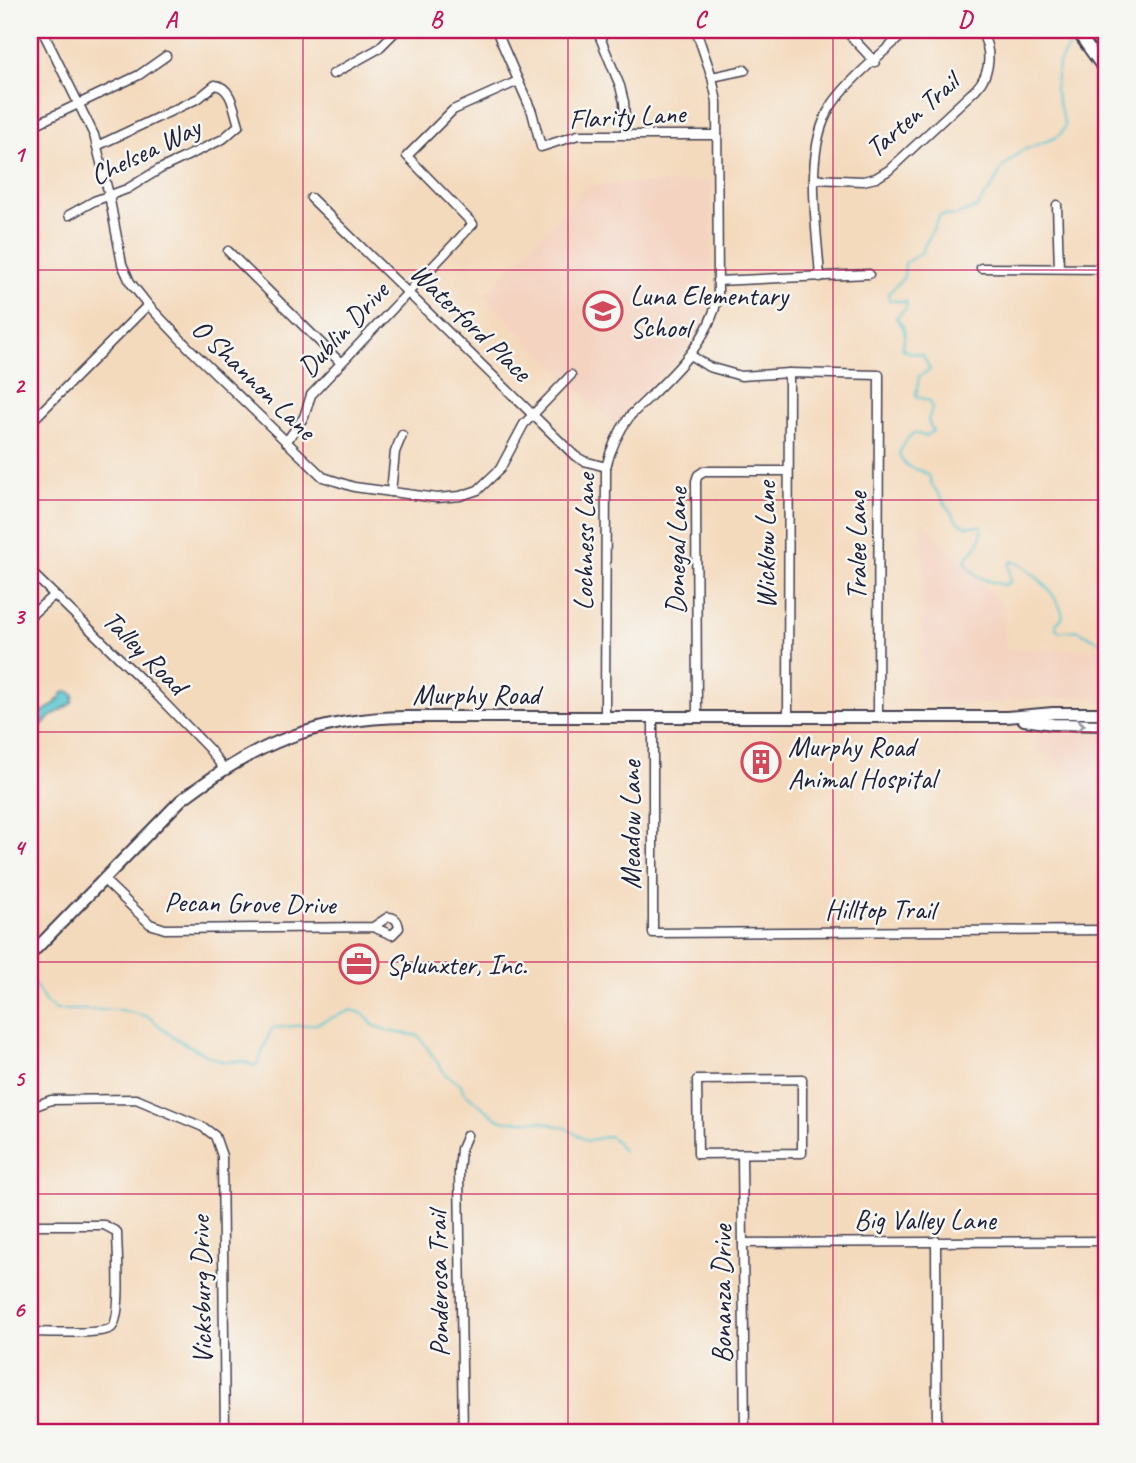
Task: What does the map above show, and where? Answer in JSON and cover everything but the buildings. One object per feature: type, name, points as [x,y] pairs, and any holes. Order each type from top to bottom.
[{"type":"main road","points":[[1076,30],[1106,72]]},
{"type":"main road","name":"Murphy Road","points":[[30,954],[181,800],[249,754],[316,728],[351,721],[398,717],[1007,717],[1053,713],[1106,713]]},
{"type":"main road","name":"Murphy Road","points":[[1007,717],[1053,724],[1106,725]]},
{"type":"street","name":"O Shannon Lane","points":[[41,30],[97,146],[110,195],[122,264],[130,282],[148,305],[328,480],[354,488],[437,498],[460,496],[478,490],[500,468],[524,424],[572,375]]},
{"type":"street","points":[[333,74],[378,49],[397,30]]},
{"type":"street","points":[[496,30],[518,81]]},
{"type":"street","points":[[597,30],[620,86],[626,135]]},
{"type":"street","name":"Lochness Lane","points":[[605,717],[606,467],[622,428],[690,355],[711,321],[718,296],[717,102],[712,77],[696,30]]},
{"type":"street","points":[[845,30],[875,62]]},
{"type":"street","points":[[820,277],[814,179],[816,152],[824,118],[833,103],[908,30]]},
{"type":"street","name":"Tarten Trail","points":[[814,179],[863,181],[876,178],[889,170],[986,76],[988,47],[980,30]]},
{"type":"street","points":[[30,127],[139,75],[166,57]]},
{"type":"street","points":[[712,77],[745,70]]},
{"type":"street","name":"Flarity Lane","points":[[518,81],[532,112],[541,147],[578,135],[717,135]]},
{"type":"street","name":"Dublin Drive","points":[[286,442],[304,417],[311,395],[473,224],[407,156],[436,124],[453,110],[518,81]]},
{"type":"street","name":"Chelsea Way","points":[[69,215],[223,139],[239,125],[227,91],[224,87],[215,85],[199,98],[97,146]]},
{"type":"street","name":"Waterford Place","points":[[311,198],[575,456],[606,467]]},
{"type":"street","points":[[1057,205],[1059,268]]},
{"type":"street","points":[[228,251],[340,362]]},
{"type":"street","points":[[981,268],[1106,269]]},
{"type":"street","points":[[718,281],[869,274]]},
{"type":"street","points":[[30,423],[148,305]]},
{"type":"street","points":[[690,355],[709,367],[730,374],[767,376],[789,373]]},
{"type":"street","name":"Tralee Lane","points":[[789,373],[879,375],[878,716]]},
{"type":"street","name":"Wicklow Lane","points":[[788,717],[789,373]]},
{"type":"street","points":[[391,492],[395,452],[402,435]]},
{"type":"street","name":"Donegal Lane","points":[[697,717],[698,475],[704,471],[787,471]]},
{"type":"street","name":"Talley Road","points":[[30,571],[160,698],[209,749],[224,769]]},
{"type":"street","points":[[30,616],[54,595]]},
{"type":"street","name":"Meadow Lane","points":[[653,717],[653,933]]},
{"type":"street","name":"Pecan Grove Drive","points":[[103,879],[150,924],[165,929],[373,927]]},
{"type":"street","name":"Hilltop Trail","points":[[653,933],[1106,930]]},
{"type":"street","points":[[802,1079],[802,1153],[742,1154],[698,1154],[696,1080],[802,1079]]},
{"type":"street","name":"Vicksburg Drive","points":[[30,1108],[51,1100],[136,1099],[203,1128],[215,1136],[222,1156],[225,1433]]},
{"type":"street","name":"Ponderosa Trail","points":[[463,1433],[459,1172],[460,1149],[467,1135]]},
{"type":"street","name":"Bonanza Drive","points":[[742,1154],[745,1433]]},
{"type":"street","points":[[30,1225],[104,1224],[117,1233],[117,1318],[113,1326],[95,1332],[30,1332]]},
{"type":"street","points":[[936,1241],[937,1433]]},
{"type":"street","name":"Big Valley Lane","points":[[743,1243],[1106,1241]]},
{"type":"shaded area","name":"Luna Elementary School","points":[[711,182],[711,294],[703,326],[680,356],[631,405],[618,422],[613,424],[484,296],[588,185]]},
{"type":"shaded area","points":[[922,520],[1004,606],[1006,650],[1105,649],[1101,697],[1006,699],[1006,704],[923,704]]},
{"type":"shaded area","points":[[1037,731],[1106,733],[1106,812],[1073,810],[1074,780],[1049,754],[1037,754]]},
{"type":"water","points":[[68,691],[74,695],[72,703],[40,727],[32,742],[30,763],[30,721]]},
{"type":"waterway","points":[[1071,42],[1059,63],[1055,90],[1065,125],[1062,132],[1057,137],[1021,151],[1002,168],[993,186],[977,207],[955,216],[940,215],[921,253],[905,263],[904,277],[889,293],[889,300],[907,302],[906,308],[896,318],[904,331],[902,347],[905,351],[923,355],[930,370],[919,376],[916,396],[930,401],[932,408],[928,421],[933,431],[925,436],[914,433],[908,438],[899,453],[902,460],[929,477],[957,521],[966,526],[981,526],[980,540],[965,560],[972,571],[981,578],[1004,585],[1010,582],[1009,564],[1012,561],[1020,564],[1051,592],[1063,617],[1056,624],[1060,632],[1077,630],[1106,645]]},
{"type":"waterway","points":[[30,970],[32,980],[46,1003],[56,1010],[121,1010],[149,1017],[173,1037],[206,1055],[224,1062],[242,1061],[254,1066],[258,1063],[274,1028],[316,1024],[352,1010],[364,1014],[373,1025],[388,1031],[419,1036],[446,1075],[461,1084],[463,1091],[496,1118],[507,1121],[539,1121],[566,1128],[587,1141],[609,1136],[623,1151]]},
{"type":"place","name":"Luna Elementary School","points":[[603,311]]},
{"type":"place","name":"Murphy Road Animal Hospital","points":[[761,762]]},
{"type":"place","name":"Splunxter, Inc.","points":[[359,964]]}]
